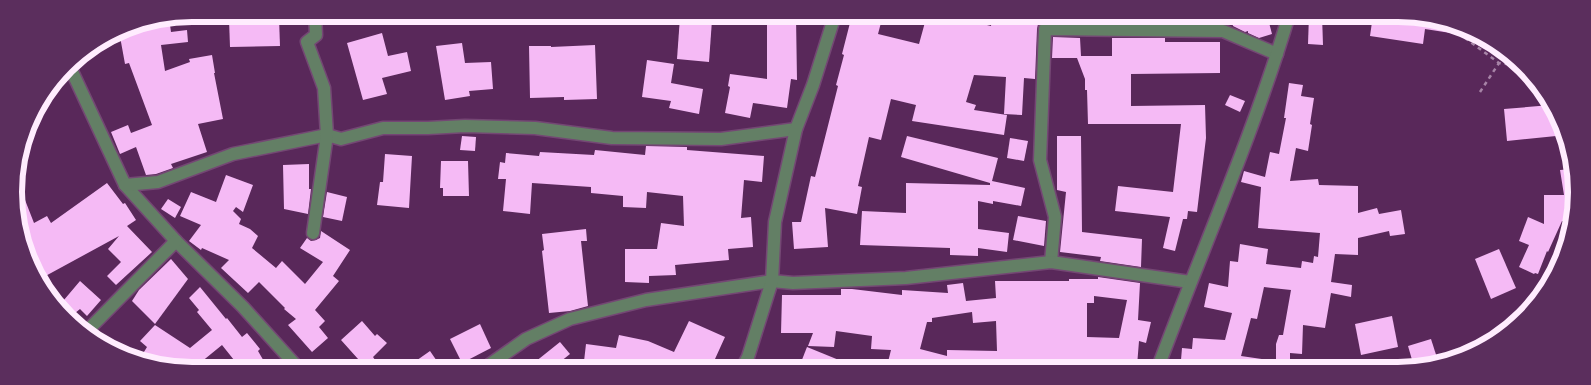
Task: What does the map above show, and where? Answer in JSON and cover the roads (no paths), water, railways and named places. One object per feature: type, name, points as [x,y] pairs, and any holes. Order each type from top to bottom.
[{"type":"street","points":[[745,362],[772,282],[775,222],[796,129],[813,86],[833,22]]},
{"type":"street","points":[[1160,362],[1254,122],[1286,22]]},
{"type":"street","points":[[313,233],[328,135],[324,88],[307,42],[316,35],[315,23]]},
{"type":"street","points":[[1051,262],[1055,217],[1040,160],[1044,29],[1224,31],[1277,54]]},
{"type":"street","points":[[73,71],[125,185],[176,241],[243,307],[293,362]]},
{"type":"street","points":[[125,185],[158,182],[233,154],[328,135],[341,139],[383,128],[465,126],[536,128],[612,138],[720,139],[796,129]]},
{"type":"street","points":[[90,328],[176,241]]},
{"type":"street","points":[[493,362],[526,339],[570,318],[646,300],[772,282],[793,283],[906,278],[1051,262],[1190,282]]}]
